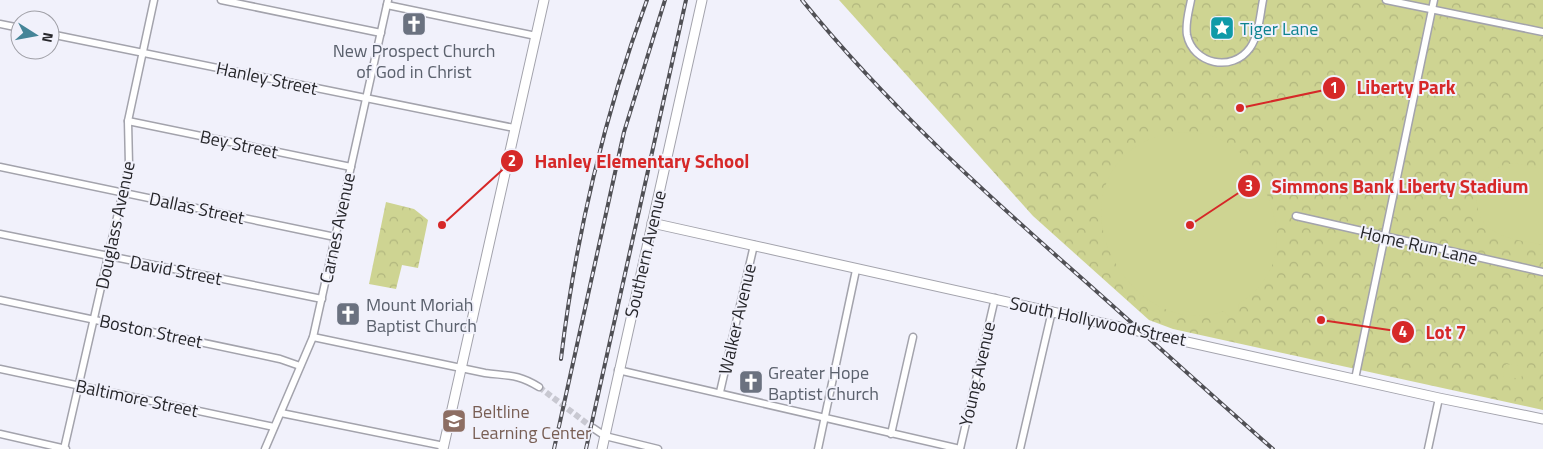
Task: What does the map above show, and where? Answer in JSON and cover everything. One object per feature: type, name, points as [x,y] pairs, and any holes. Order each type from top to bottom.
[{"type":"main road","points":[[443,447],[544,0]]},
{"type":"main road","name":"Southern Avenue","points":[[602,449],[618,370],[702,0]]},
{"type":"main road","name":"South Hollywood Street","points":[[652,223],[856,270],[1052,310],[1439,398],[1543,419]]},
{"type":"street","name":"Douglass Avenue","points":[[65,449],[123,192],[130,152],[128,121],[154,0]]},
{"type":"street","points":[[220,0],[381,33]]},
{"type":"street","points":[[1191,0],[1187,20],[1187,34],[1192,47],[1201,57],[1214,62],[1228,62],[1241,57],[1251,47],[1256,34],[1263,0]]},
{"type":"street","points":[[1386,0],[1543,32]]},
{"type":"street","points":[[1355,379],[1434,0]]},
{"type":"street","points":[[388,3],[536,36]]},
{"type":"street","name":"Carnes Avenue","points":[[265,449],[313,337],[388,3]]},
{"type":"street","name":"Hanley Street","points":[[60,36],[514,128]]},
{"type":"street","name":"Bey Street","points":[[128,121],[350,167]]},
{"type":"street","name":"Dallas Street","points":[[0,167],[335,237]]},
{"type":"street","name":"Home Run Lane","points":[[1296,216],[1385,238],[1543,272]]},
{"type":"street","name":"David Street","points":[[0,234],[322,299]]},
{"type":"street","name":"Walker Avenue","points":[[720,392],[754,245]]},
{"type":"street","points":[[818,449],[856,270]]},
{"type":"street","name":"Young Avenue","points":[[960,449],[995,298]]},
{"type":"street","name":"Boston Street","points":[[0,300],[280,359],[300,366]]},
{"type":"street","points":[[1020,449],[1052,310]]},
{"type":"street","points":[[313,337],[461,369],[492,374],[511,374],[524,378],[540,387]]},
{"type":"street","points":[[891,434],[913,337]]},
{"type":"street","name":"Baltimore Street","points":[[0,369],[274,427]]},
{"type":"street","points":[[618,370],[720,392],[825,419],[960,449]]},
{"type":"street","points":[[1428,449],[1439,398]]},
{"type":"street","points":[[281,413],[443,447]]},
{"type":"street","points":[[593,428],[605,436],[658,449]]},
{"type":"street","points":[[0,434],[65,449]]},
{"type":"green space","points":[[839,0],[1543,0],[1543,410],[1173,329],[1149,320],[1033,216]]},
{"type":"green space","points":[[1190,132],[1204,134],[1227,143],[1246,158],[1266,192],[1276,224],[1277,240],[1271,269],[1252,294],[1238,304],[1239,315],[1230,318],[1224,311],[1192,316],[1163,308],[1137,291],[1117,266],[1105,237],[1101,206],[1109,177],[1130,151],[1143,142],[1158,136]]},
{"type":"green space","points":[[1513,163],[1543,169],[1543,245],[1510,238],[1492,230],[1486,225],[1478,212],[1477,197],[1481,182],[1492,171]]},
{"type":"green space","points":[[386,202],[414,209],[428,220],[418,268],[402,265],[396,289],[369,284]]},
{"type":"green space","points":[[1506,364],[1524,367],[1521,379],[1503,376]]},
{"type":"water","points":[[1219,21],[1225,21],[1229,28],[1225,35],[1219,35],[1215,31],[1215,25]]},
{"type":"tunnel","points":[[539,387],[593,428]]},
{"type":"railway","points":[[561,359],[574,268],[605,131],[647,0]]},
{"type":"railway","points":[[554,449],[624,132],[665,0]]},
{"type":"railway","points":[[586,449],[686,0]]},
{"type":"railway","points":[[802,0],[868,76],[938,147],[1011,216],[1273,449]]},
{"type":"place","name":"New Prospect Church of God in Christ","points":[[414,24]]},
{"type":"place","name":"Tiger Lane","points":[[1222,28]]},
{"type":"place","name":"Liberty Park","points":[[1240,108]]},
{"type":"place","name":"Hanley Elementary School","points":[[442,225]]},
{"type":"place","name":"Simmons Bank Liberty Stadium","points":[[1190,225]]},
{"type":"place","name":"Mount Moriah Baptist Church","points":[[348,314]]},
{"type":"place","name":"Lot 7","points":[[1321,320]]},
{"type":"place","name":"Greater Hope Baptist Church","points":[[751,382]]},
{"type":"place","name":"Beltline Learning Center","points":[[454,421]]}]
